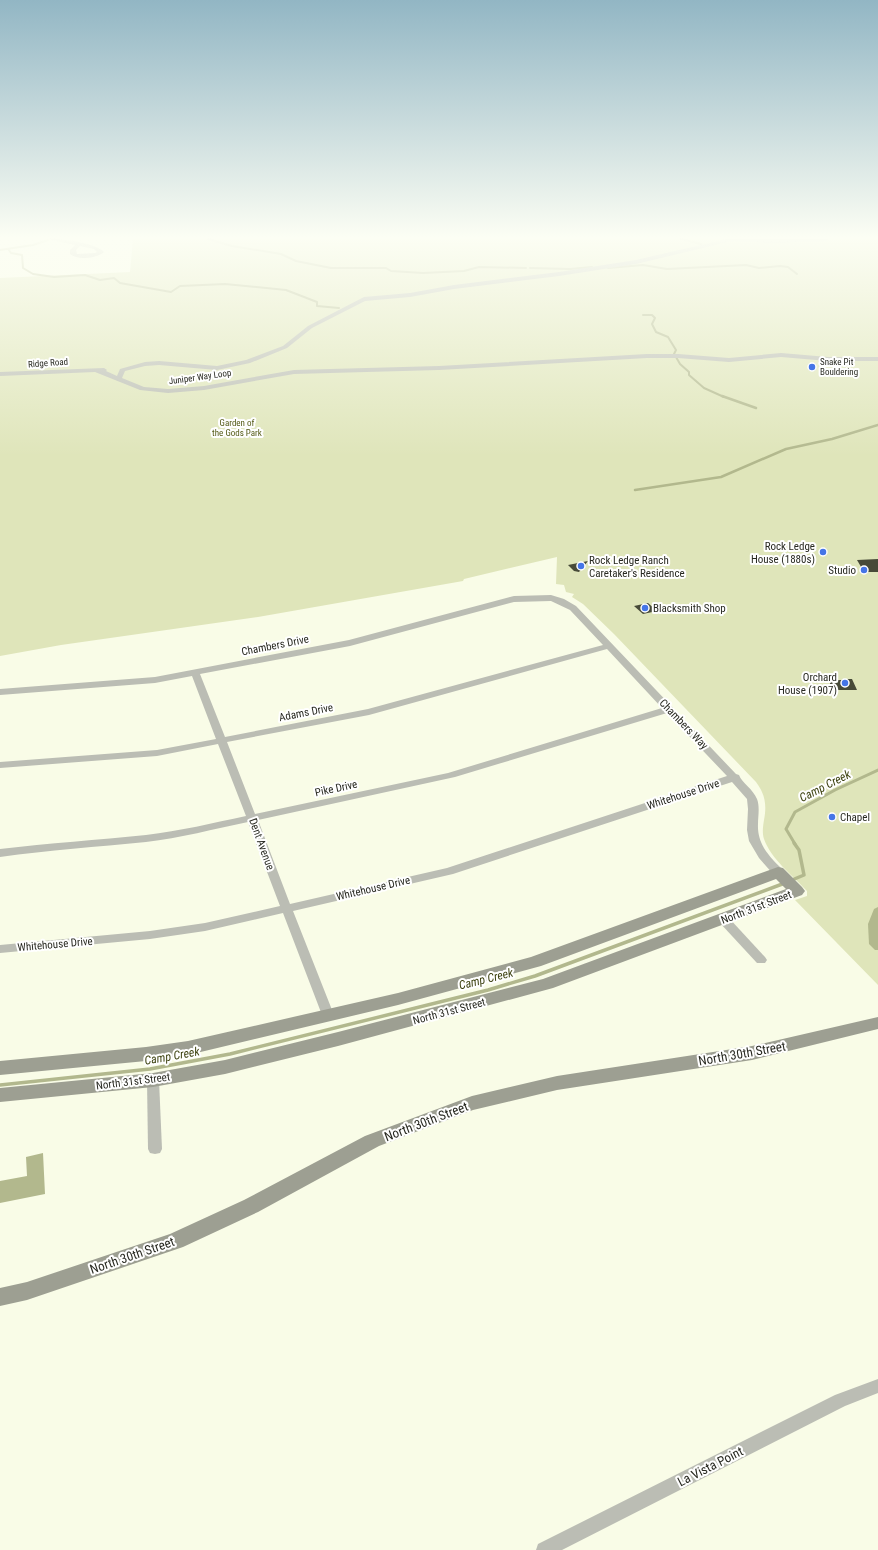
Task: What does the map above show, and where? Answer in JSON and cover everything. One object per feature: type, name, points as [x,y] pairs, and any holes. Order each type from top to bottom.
[{"type":"street","name":"Juniper Way Loop","points":[[129,367],[159,363],[216,368],[248,362],[285,347],[310,327],[340,311]]},
{"type":"street","name":"Juniper Way Loop","points":[[119,378],[125,383],[136,387],[150,390],[170,391],[282,374],[317,371],[438,368],[647,356],[678,356],[729,360],[781,355],[828,359],[878,358]]},
{"type":"street","name":"Ridge Road","points":[[0,374],[97,371],[129,367]]},
{"type":"street","points":[[119,378],[122,370],[129,367]]},
{"type":"street","name":"Ridge Road","points":[[97,371],[119,378]]},
{"type":"street","name":"Chambers Way","points":[[552,595],[573,608],[735,777],[753,800],[755,812],[753,836],[756,844],[778,872]]},
{"type":"street","name":"Chambers Drive","points":[[0,692],[141,682],[350,643],[514,599],[552,595]]},
{"type":"street","name":"Adams Drive","points":[[0,766],[140,755],[223,740],[385,708],[507,673],[610,646]]},
{"type":"street","name":"Dent Avenue","points":[[195,672],[223,740],[328,1015]]},
{"type":"street","name":"Pike Drive","points":[[0,853],[42,847],[167,835],[252,819],[436,779],[622,722],[670,709]]},
{"type":"street","name":"Whitehouse Drive","points":[[0,949],[49,946],[179,931],[464,867],[735,777]]},
{"type":"street","points":[[0,1068],[139,1055],[188,1048],[491,975],[535,962],[778,872]]},
{"type":"street","name":"North 31st Street","points":[[0,1095],[153,1080],[268,1057],[515,993],[595,967],[797,892],[778,872]]},
{"type":"street","points":[[724,920],[761,960]]},
{"type":"street","name":"North 30th Street","points":[[0,1297],[27,1291],[176,1241],[251,1206],[372,1141],[438,1114],[472,1103],[557,1083],[752,1053],[878,1023]]},
{"type":"street","points":[[153,1080],[155,1149]]},
{"type":"street","name":"La Vista Point","points":[[544,1550],[840,1400],[878,1386]]},
{"type":"green space","name":"Garden of the Gods Park","points":[[0,311],[878,311],[878,985],[795,900],[807,896],[807,891],[783,867],[767,846],[763,832],[765,809],[764,800],[756,782],[614,634],[583,604],[572,597],[574,594],[566,592],[564,585],[556,584],[557,557],[464,579],[463,581],[258,617],[61,645],[0,656]]},
{"type":"shaded area","points":[[878,907],[878,950],[875,950],[869,944],[868,924],[874,909]]},
{"type":"shaded area","points":[[43,1153],[45,1194],[0,1203],[0,1181],[27,1176],[26,1157]]},
{"type":"building","points":[[878,559],[878,572],[864,572],[857,560]]},
{"type":"building","name":"Rock Ledge Ranch Caretaker's Residence","points":[[588,561],[579,572],[574,571],[568,565]]},
{"type":"building","name":"Blacksmith Shop","points":[[648,603],[657,611],[643,614],[634,606]]},
{"type":"building","name":"Orchard House (1907)","points":[[852,679],[857,690],[832,690],[829,680]]},
{"type":"waterway","points":[[643,315],[652,315],[655,318],[652,324],[656,332],[668,337],[676,350],[674,354]]},
{"type":"waterway","points":[[676,357],[680,364],[689,372],[689,375],[704,388],[724,397]]},
{"type":"waterway","points":[[722,396],[756,408]]},
{"type":"waterway","points":[[635,490],[721,477],[786,449],[832,439],[878,425]]},
{"type":"waterway","name":"Camp Creek","points":[[795,844],[786,829],[795,812],[835,790],[878,770]]},
{"type":"waterway","name":"Camp Creek","points":[[792,880],[804,875],[799,850],[794,843]]},
{"type":"waterway","name":"Camp Creek","points":[[0,1085],[150,1069],[230,1054],[488,990],[535,976],[785,883]]},
{"type":"place","name":"Snake Pit Bouldering","points":[[812,367]]},
{"type":"place","name":"Rock Ledge House (1880s)","points":[[823,552]]},
{"type":"place","name":"Rock Ledge Ranch Caretaker's Residence","points":[[581,566]]},
{"type":"place","name":"Studio","points":[[864,570]]},
{"type":"place","name":"Blacksmith Shop","points":[[645,608]]},
{"type":"place","name":"Orchard House (1907)","points":[[845,683]]},
{"type":"place","name":"Chapel","points":[[832,817]]}]
